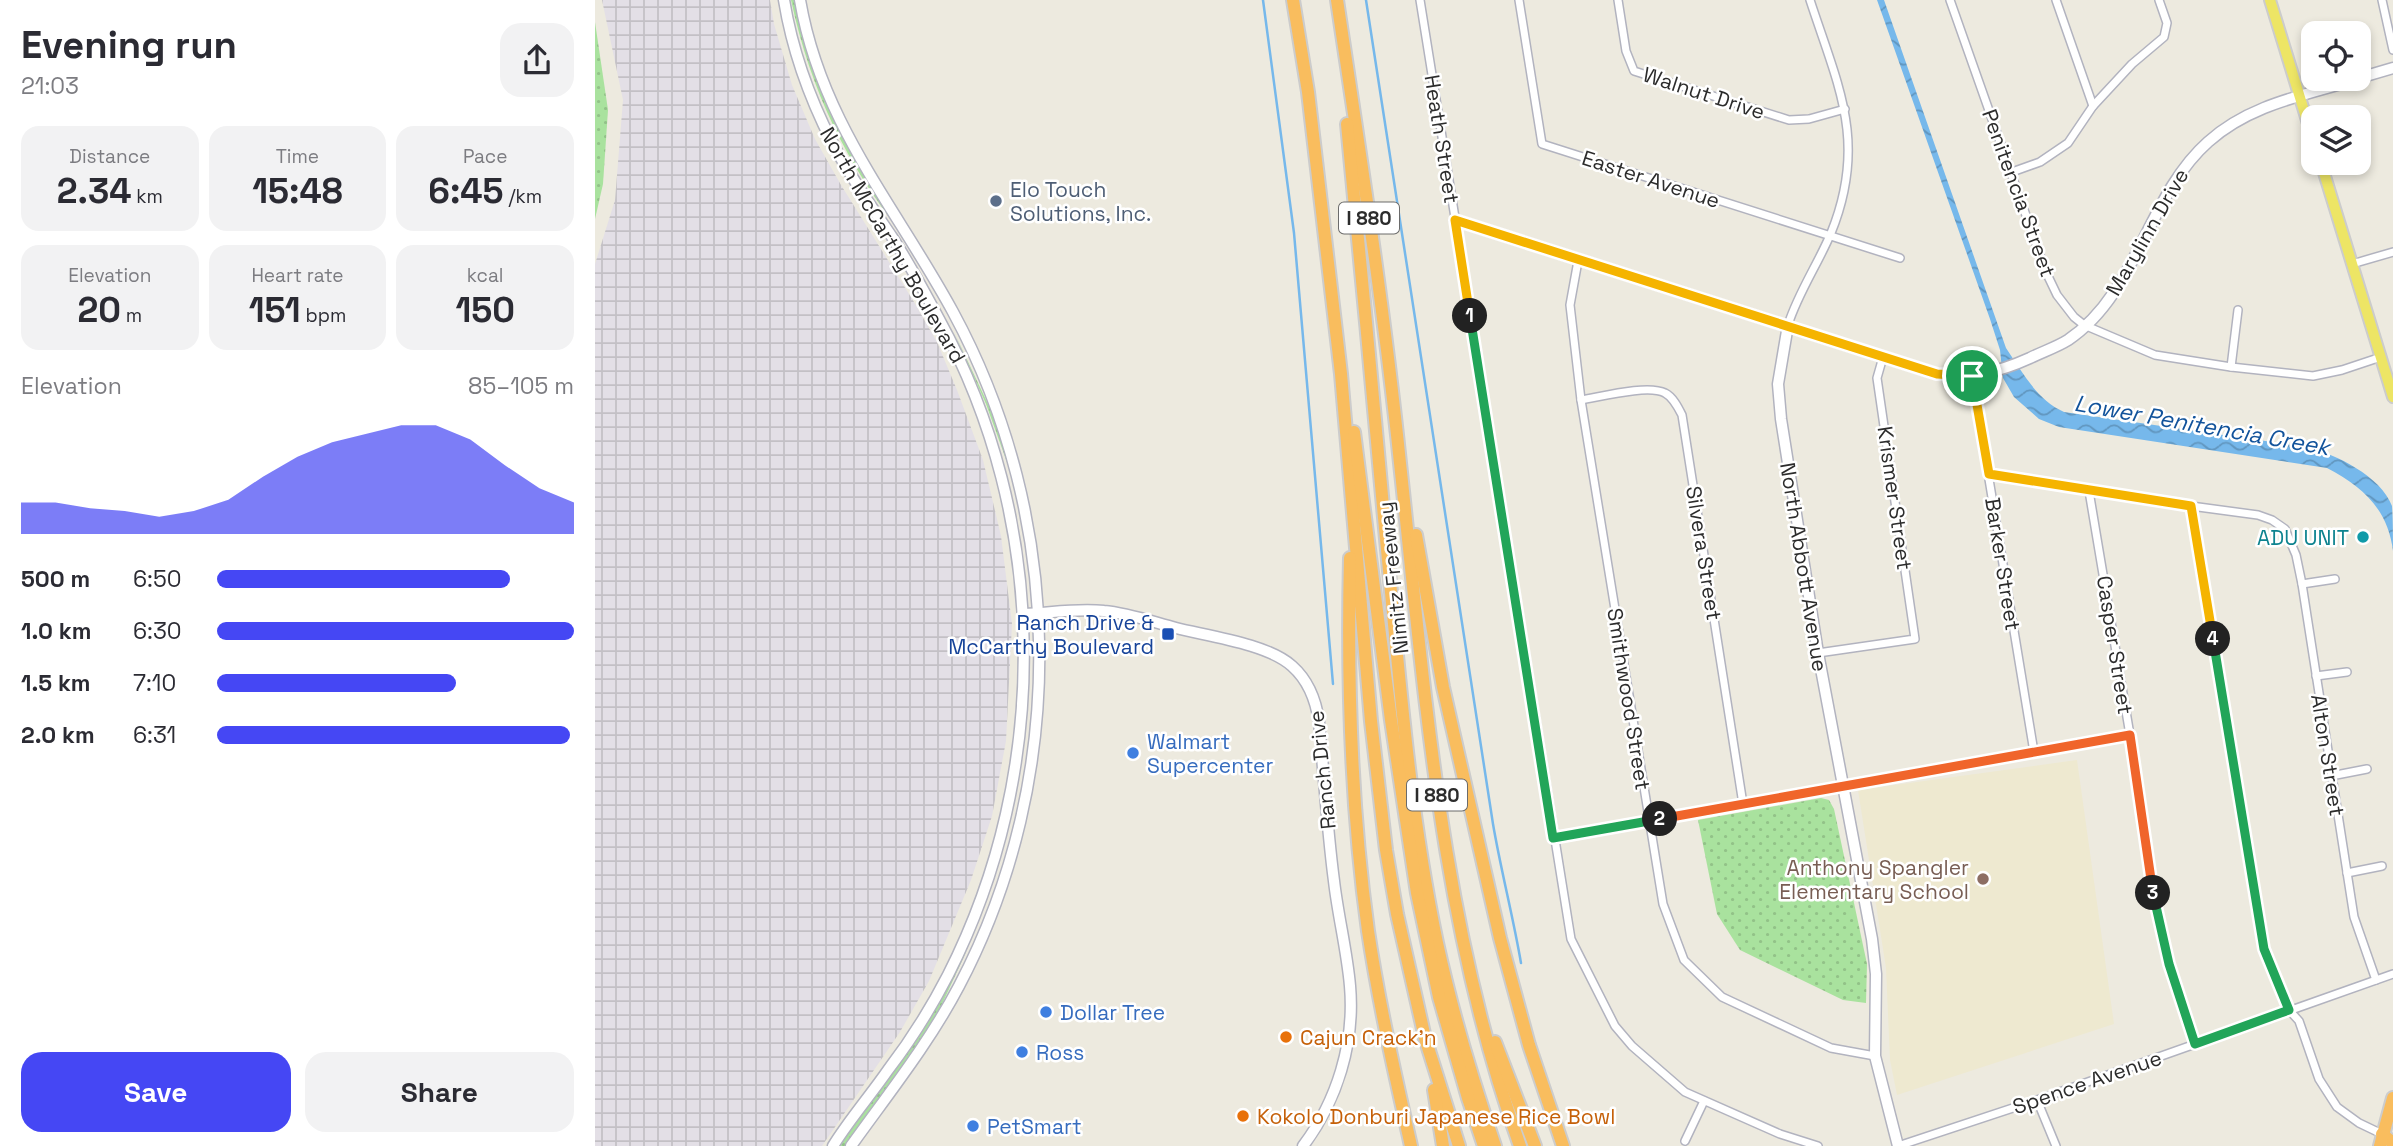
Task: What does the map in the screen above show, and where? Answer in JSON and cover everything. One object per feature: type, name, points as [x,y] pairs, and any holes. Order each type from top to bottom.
[{"type":"highway","name":"Nimitz Freeway","points":[[1293,0],[1308,92],[1341,374],[1386,850],[1397,914],[1425,1038],[1459,1146]]},
{"type":"highway","name":"Nimitz Freeway","points":[[1336,0],[1398,437],[1439,813],[1453,898],[1473,986],[1520,1146]]},
{"type":"highway","points":[[1336,0],[1403,718],[1418,837],[1449,994],[1495,1146]]},
{"type":"highway","points":[[1308,92],[1321,150],[1366,535],[1417,893],[1439,997],[1484,1146]]},
{"type":"highway","points":[[1398,437],[1446,699],[1500,938],[1529,1045],[1562,1145]]},
{"type":"highway","points":[[1351,499],[1349,617],[1353,788],[1369,932],[1389,1048],[1412,1146]]},
{"type":"highway","points":[[1473,986],[1535,1146]]},
{"type":"highway","points":[[1425,1038],[1443,1146]]},
{"type":"highway","points":[[2393,1098],[2381,1140],[2393,1143]]},
{"type":"main road","points":[[2270,0],[2302,105]]},
{"type":"main road","points":[[2325,175],[2393,397]]},
{"type":"street","name":"North McCarthy Boulevard","points":[[784,0],[804,79],[832,143],[940,320],[971,385],[994,449],[1011,516],[1024,614],[1024,680],[1016,758],[1002,830],[979,903],[958,953],[921,1023],[832,1146]]},
{"type":"street","name":"North McCarthy Boulevard","points":[[800,0],[819,74],[846,136],[954,313],[993,397],[1027,513],[1039,613],[1040,670],[1032,760],[1019,825],[997,899],[961,983],[934,1031],[851,1146]]},
{"type":"street","name":"Heath Street","points":[[1420,0],[1571,939],[1615,1026],[1632,1046],[1685,1092],[1780,1134],[1818,1146]]},
{"type":"street","name":"Easter Avenue","points":[[1519,0],[1542,144],[1899,258]]},
{"type":"street","name":"Walnut Drive","points":[[1618,0],[1626,51],[1634,71],[1790,120],[1809,119],[1845,109]]},
{"type":"street","name":"North Abbott Avenue","points":[[1810,0],[1845,109],[1849,166],[1845,192],[1830,236],[1788,326],[1780,368],[1779,404],[1841,786],[1872,939],[1876,975],[1875,1056],[1898,1146]]},
{"type":"street","name":"Penitencia Street","points":[[1950,0],[2051,283],[2065,306],[2084,325],[2155,355],[2231,368],[2313,376],[2382,357]]},
{"type":"street","points":[[2056,0],[2093,106]]},
{"type":"street","points":[[2011,172],[2040,162],[2062,148],[2077,132],[2093,106],[2132,64],[2166,33],[2167,23],[2158,0]]},
{"type":"street","points":[[2382,0],[2393,50]]},
{"type":"street","name":"Marylinn Drive","points":[[2371,75],[2393,68]]},
{"type":"street","name":"Marylinn Drive","points":[[1455,220],[1937,374],[1972,376],[2018,363],[2068,340],[2105,304],[2189,160],[2209,141],[2253,111],[2317,91]]},
{"type":"street","points":[[2352,264],[2393,252]]},
{"type":"street","name":"Smithwood Street","points":[[1578,261],[1570,306],[1580,400],[1663,904],[1683,960],[1723,997],[1831,1048],[1875,1056]]},
{"type":"street","points":[[2231,368],[2238,310]]},
{"type":"street","name":"Krismer Street","points":[[1818,653],[1915,639],[1877,378],[1883,357]]},
{"type":"street","name":"Barker Street","points":[[1972,376],[2034,752]]},
{"type":"street","name":"Silvera Street","points":[[1580,400],[1648,390],[1665,393],[1676,403],[1682,415],[1743,804]]},
{"type":"street","points":[[1989,474],[2191,506],[2264,949],[2289,1010],[2299,1021],[2319,1079],[2337,1107],[2381,1140]]},
{"type":"street","name":"Casper Street","points":[[2089,491],[2130,735],[2154,900],[2169,964],[2195,1044]]},
{"type":"street","name":"Alton Street","points":[[2191,506],[2258,515],[2272,520],[2285,529],[2296,555],[2354,916],[2376,980]]},
{"type":"street","points":[[2302,584],[2335,579]]},
{"type":"street","name":"Ranch Drive","points":[[1024,614],[1084,610],[1110,612],[1253,647],[1280,657],[1291,665],[1308,686],[1317,710],[1333,875],[1349,972],[1351,1003],[1349,1036],[1337,1083],[1324,1113],[1303,1146]]},
{"type":"street","points":[[2316,676],[2347,672]]},
{"type":"street","points":[[1553,838],[2130,735]]},
{"type":"street","points":[[2330,776],[2367,769]]},
{"type":"street","points":[[2347,873],[2382,866]]},
{"type":"street","name":"Spence Avenue","points":[[1898,1146],[2393,975]]},
{"type":"street","points":[[2037,1100],[2056,1146]]},
{"type":"street","points":[[1685,1141],[1704,1101]]},
{"type":"shaded area","points":[[602,0],[770,0],[774,24],[792,85],[815,139],[937,342],[983,460],[1001,536],[1012,624],[1006,741],[992,816],[971,880],[929,981],[900,1032],[822,1146],[595,1146],[595,264],[615,200],[623,100]]},
{"type":"shaded area","name":"Anthony Spangler Elementary School","points":[[2077,760],[2114,1024],[1897,1095],[1890,1060],[1886,968],[1858,790]]},
{"type":"green space","points":[[791,0],[797,0],[809,51],[904,237],[865,182],[833,125],[809,65]]},
{"type":"green space","points":[[595,22],[608,110],[603,184],[595,219]]},
{"type":"green space","points":[[954,332],[1003,436],[1018,493],[986,404]]},
{"type":"green space","points":[[1821,798],[1829,800],[1834,809],[1867,964],[1866,1003],[1843,1000],[1740,950],[1717,914],[1698,820]]},
{"type":"green space","points":[[967,950],[932,1026],[846,1146],[839,1146],[916,1040]]},
{"type":"water","points":[[1877,0],[1884,0],[2006,348],[2038,393],[2064,412],[2307,447],[2331,455],[2368,476],[2386,495],[2392,506],[2393,551],[2385,523],[2371,500],[2327,468],[2059,427],[2039,419],[2014,397],[2003,378],[2000,350],[1990,319]]},
{"type":"waterway","points":[[1263,0],[1294,233],[1333,684]]},
{"type":"waterway","points":[[1366,0],[1493,824],[1521,963]]},
{"type":"place","name":"Elo Touch Solutions, Inc.","points":[[996,201]]},
{"type":"place","name":"ADU UNIT","points":[[2363,537]]},
{"type":"place","name":"Ranch Drive & McCarthy Boulevard","points":[[1168,634]]},
{"type":"place","name":"Walmart Supercenter","points":[[1133,753]]},
{"type":"place","name":"Anthony Spangler Elementary School","points":[[1983,879]]},
{"type":"place","name":"Dollar Tree","points":[[1046,1012]]},
{"type":"place","name":"Cajun Crack'n","points":[[1286,1037]]},
{"type":"place","name":"Ross","points":[[1022,1052]]},
{"type":"place","name":"Kokolo Donburi Japanese Rice Bowl","points":[[1243,1116]]},
{"type":"place","name":"PetSmart","points":[[973,1126]]},
{"type":"route","points":[[1455,220],[1937,374],[1972,376],[1989,474],[2191,506],[2264,949],[2289,1010],[2195,1044],[2169,964],[2154,900],[2130,735],[1553,838],[1455,220]]},
{"type":"water label","name":"Lower Penitencia Creek","points":[[2202,425]]}]
